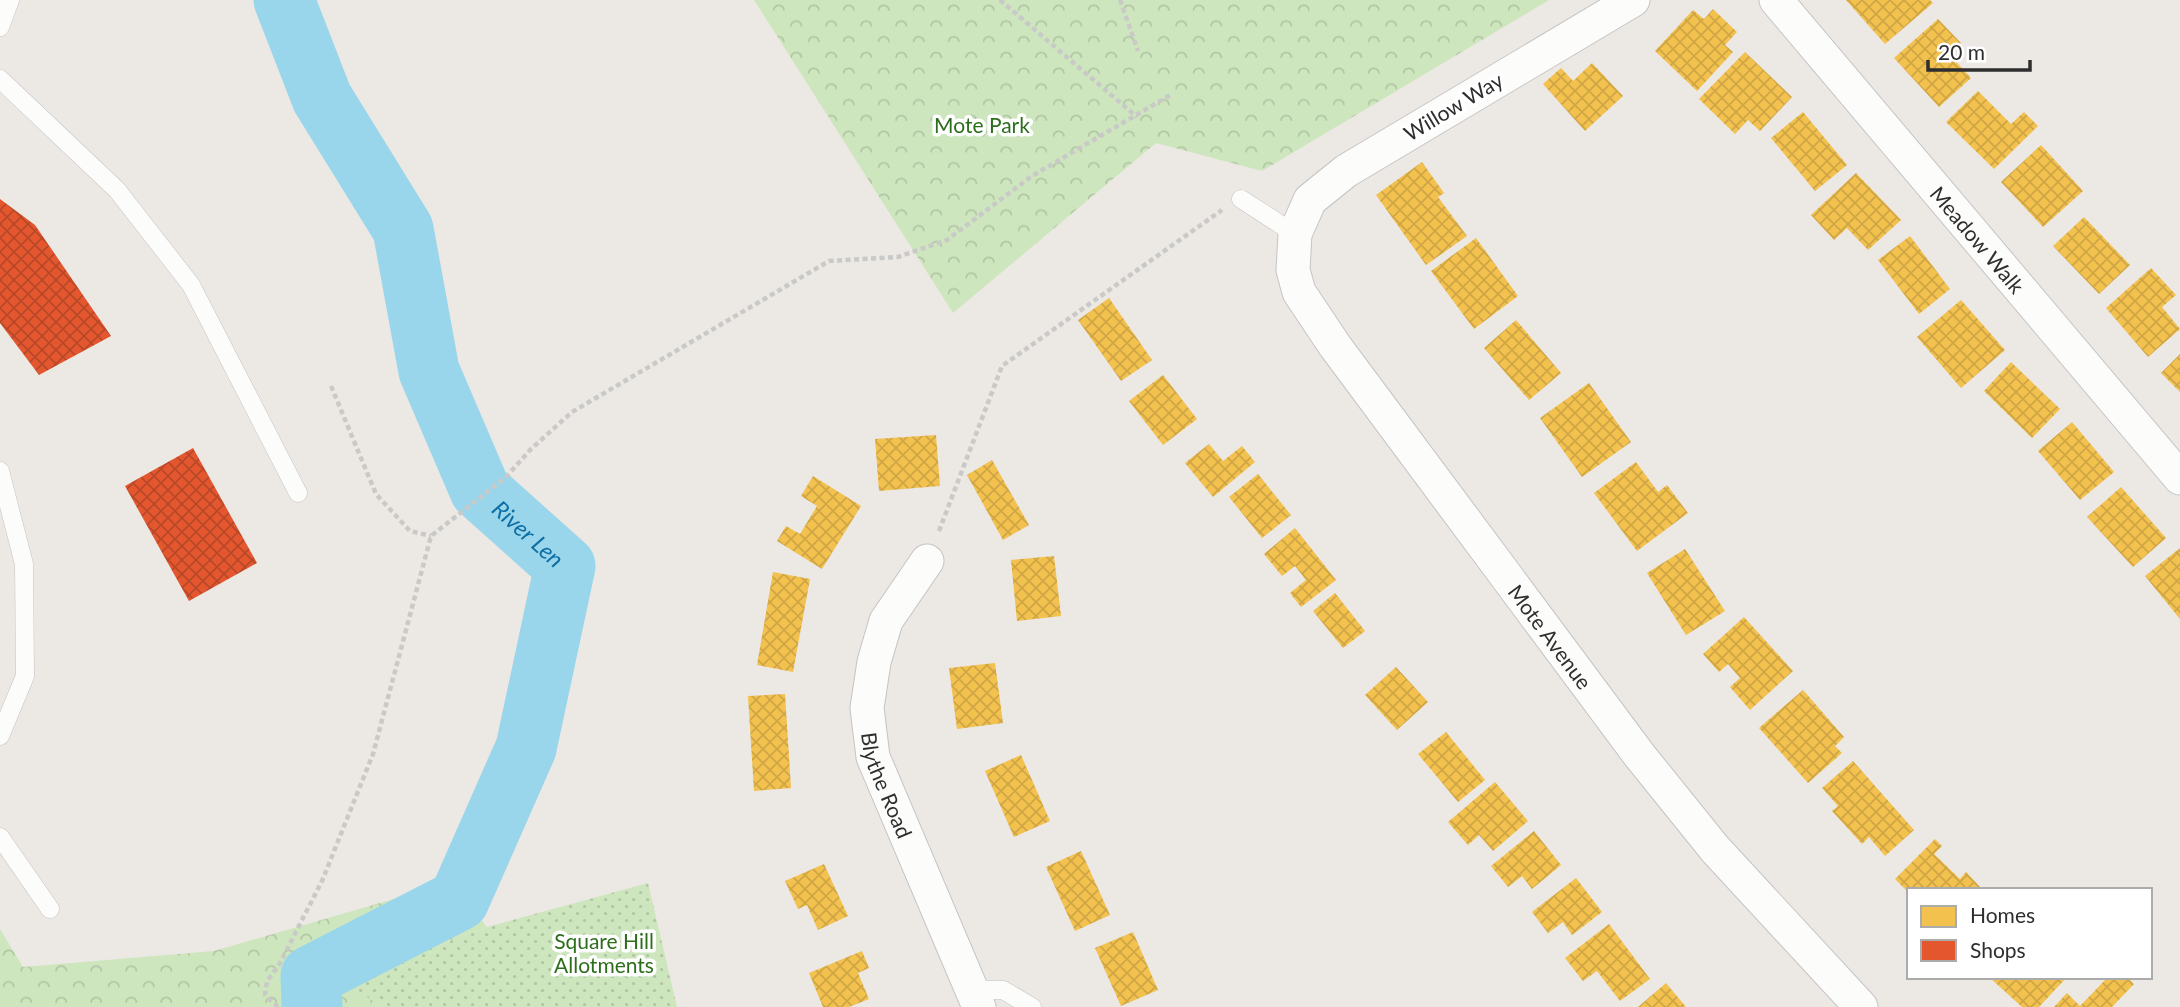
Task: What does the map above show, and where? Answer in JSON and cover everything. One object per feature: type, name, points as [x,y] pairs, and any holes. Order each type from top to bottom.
[{"type":"street","name":"Willow Way","points":[[1295,234],[1310,200],[1346,171],[1633,0]]},
{"type":"street","name":"Meadow Walk","points":[[1776,0],[2180,478]]},
{"type":"street","name":"Mote Avenue","points":[[1295,234],[1293,270],[1299,292],[1335,346],[1640,756],[1715,849],[1861,1007]]},
{"type":"street","name":"Blythe Road","points":[[927,561],[886,621],[874,662],[867,708],[873,757],[975,998]]},
{"type":"lane","points":[[0,27],[10,0]]},
{"type":"lane","points":[[0,79],[117,190],[191,285],[298,493]]},
{"type":"lane","points":[[1241,200],[1295,234]]},
{"type":"lane","points":[[0,471],[24,564],[25,676],[0,736]]},
{"type":"lane","points":[[0,837],[50,909]]},
{"type":"lane","points":[[975,998],[1003,990],[1032,1007]]},
{"type":"path","points":[[1000,0],[1137,117]]},
{"type":"path","points":[[1120,0],[1139,51]]},
{"type":"path","points":[[278,1007],[265,995],[267,981],[279,965],[322,881],[352,813],[373,754],[431,536],[472,507],[572,412],[829,261],[898,257],[947,240],[1032,176],[1137,117],[1172,94]]},
{"type":"path","points":[[927,561],[1002,366],[1204,220],[1241,200]]},
{"type":"path","points":[[331,386],[376,494],[410,531],[431,536]]},
{"type":"green space","name":"Mote Park","points":[[754,0],[1549,0],[1262,171],[1156,143],[953,313]]},
{"type":"green space","points":[[452,882],[487,927],[343,981],[382,1007],[0,1007],[0,929],[23,967],[214,951]]},
{"type":"green space","name":"Square Hill Allotments","points":[[648,883],[677,1007],[382,1007],[342,981],[487,927]]},
{"type":"building: Homes","points":[[1846,0],[1930,0],[1933,3],[1885,44]]},
{"type":"building: Homes","points":[[1713,9],[1737,32],[1725,45],[1733,52],[1697,91],[1655,51],[1693,10],[1704,19]]},
{"type":"building: Homes","points":[[1938,19],[1961,43],[1949,54],[1971,78],[1939,107],[1894,58]]},
{"type":"building: Homes","points":[[1745,52],[1792,97],[1760,131],[1748,120],[1735,134],[1699,99]]},
{"type":"building: Homes","points":[[1592,63],[1623,96],[1585,131],[1543,84],[1561,68],[1573,81]]},
{"type":"building: Homes","points":[[1978,91],[2011,124],[2024,112],[2038,126],[1994,169],[1946,122]]},
{"type":"building: Homes","points":[[1803,112],[1847,165],[1815,191],[1771,138]]},
{"type":"building: Homes","points":[[2041,145],[2083,191],[2043,227],[2001,182]]},
{"type":"building: Homes","points":[[1422,162],[1444,193],[1438,197],[1467,236],[1426,265],[1376,195]]},
{"type":"building: Homes","points":[[1856,173],[1901,220],[1868,250],[1847,228],[1834,240],[1811,215]]},
{"type":"building: Homes","points":[[2084,217],[2130,265],[2099,294],[2053,246]]},
{"type":"building: Homes","points":[[1910,236],[1950,289],[1919,314],[1878,260]]},
{"type":"building: Homes","points":[[1476,238],[1518,296],[1474,329],[1431,271]]},
{"type":"building: Homes","points":[[2151,268],[2176,295],[2162,307],[2180,329],[2148,357],[2106,308]]},
{"type":"building: Homes","points":[[1109,298],[1152,360],[1121,381],[1078,320]]},
{"type":"building: Homes","points":[[1961,300],[2005,350],[1961,388],[1917,337]]},
{"type":"building: Homes","points":[[1516,320],[1561,373],[1529,400],[1484,348]]},
{"type":"building: Homes","points":[[2180,354],[2180,392],[2161,373]]},
{"type":"building: Homes","points":[[2011,362],[2060,409],[2032,438],[1984,391]]},
{"type":"building: Homes","points":[[1163,375],[1197,419],[1163,445],[1129,401]]},
{"type":"building: Homes","points":[[1589,383],[1631,442],[1582,477],[1540,418]]},
{"type":"building: Homes","points":[[2072,422],[2114,472],[2080,500],[2038,451]]},
{"type":"building: Homes","points":[[936,435],[940,486],[879,491],[875,439]]},
{"type":"building: Homes","points":[[1209,444],[1223,461],[1242,446],[1255,462],[1213,497],[1185,463]]},
{"type":"building: Homes","points":[[992,460],[1029,525],[1003,540],[967,475]]},
{"type":"building: Homes","points":[[1636,462],[1658,492],[1667,485],[1688,513],[1637,551],[1594,493]]},
{"type":"building: Homes","points":[[1258,474],[1291,515],[1262,538],[1229,497]]},
{"type":"building: Homes","points":[[813,476],[861,506],[822,569],[777,541],[786,526],[800,534],[817,506],[801,496]]},
{"type":"building: Homes","points":[[2121,487],[2166,538],[2133,567],[2087,517]]},
{"type":"building: Homes","points":[[1295,528],[1336,580],[1301,607],[1290,593],[1306,580],[1295,566],[1282,576],[1264,554]]},
{"type":"building: Homes","points":[[2180,548],[2180,619],[2145,576]]},
{"type":"building: Homes","points":[[1685,549],[1725,611],[1686,635],[1647,573]]},
{"type":"building: Homes","points":[[1054,556],[1061,616],[1017,621],[1011,560]]},
{"type":"building: Homes","points":[[773,572],[810,579],[793,672],[757,665]]},
{"type":"building: Homes","points":[[1335,593],[1365,631],[1343,648],[1313,611]]},
{"type":"building: Homes","points":[[1744,617],[1793,671],[1750,710],[1730,687],[1740,678],[1728,664],[1719,672],[1703,654]]},
{"type":"building: Homes","points":[[995,663],[1003,723],[957,729],[949,668]]},
{"type":"building: Homes","points":[[1396,667],[1428,702],[1397,730],[1365,695]]},
{"type":"building: Homes","points":[[1803,690],[1844,737],[1835,746],[1842,753],[1808,783],[1759,728]]},
{"type":"building: Homes","points":[[785,694],[791,788],[754,791],[748,696]]},
{"type":"building: Homes","points":[[1446,732],[1485,780],[1458,802],[1418,754]]},
{"type":"building: Homes","points":[[1021,755],[1050,821],[1014,837],[985,771]]},
{"type":"building: Homes","points":[[1853,761],[1914,830],[1885,856],[1869,837],[1862,844],[1832,811],[1838,806],[1822,788]]},
{"type":"building: Homes","points":[[1495,782],[1528,821],[1493,851],[1479,835],[1468,845],[1448,822]]},
{"type":"building: Homes","points":[[1534,831],[1561,865],[1532,889],[1522,876],[1508,887],[1491,866]]},
{"type":"building: Homes","points":[[1935,839],[1942,846],[1934,854],[1960,879],[1966,872],[1981,888],[1907,888],[1907,891],[1895,879]]},
{"type":"building: Homes","points":[[1081,851],[1110,915],[1075,931],[1046,867]]},
{"type":"building: Homes","points":[[824,864],[848,916],[818,930],[807,905],[798,909],[785,881]]},
{"type":"building: Homes","points":[[1576,878],[1602,912],[1572,935],[1563,922],[1548,933],[1532,912]]},
{"type":"building: Homes","points":[[1609,924],[1650,979],[1620,1001],[1597,971],[1583,981],[1565,958]]},
{"type":"building: Homes","points":[[1133,932],[1158,990],[1121,1006],[1095,948]]},
{"type":"building: Homes","points":[[862,951],[869,968],[858,973],[869,999],[849,1007],[823,1007],[809,973]]},
{"type":"building: Homes","points":[[1991,979],[2065,979],[2039,1007],[2022,1007]]},
{"type":"building: Homes","points":[[2106,979],[2129,979],[2134,984],[2112,1007],[2054,1007],[2067,993],[2080,1006]]},
{"type":"building: Homes","points":[[1666,983],[1686,1007],[1638,1007]]},
{"type":"building: Shops","points":[[0,199],[35,225],[111,336],[39,375],[0,323]]},
{"type":"building: Shops","points":[[193,448],[257,563],[189,601],[125,486]]},
{"type":"waterway","name":"River Len","points":[[284,0],[322,98],[403,229],[429,371],[480,490],[565,566],[526,748],[459,900],[311,976],[312,1007]]}]
